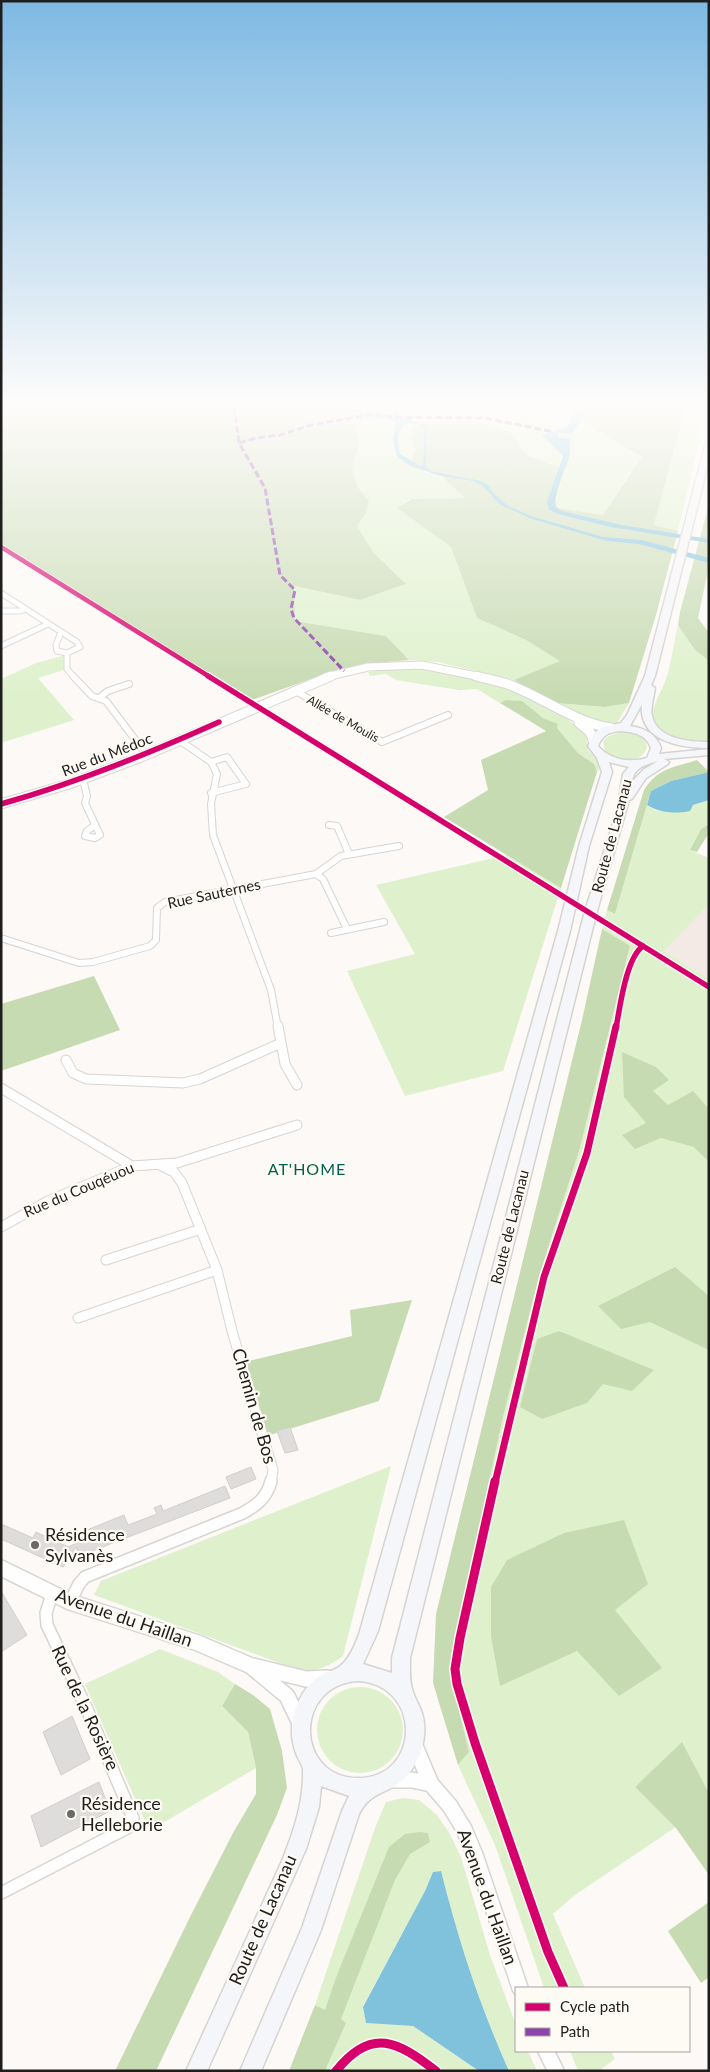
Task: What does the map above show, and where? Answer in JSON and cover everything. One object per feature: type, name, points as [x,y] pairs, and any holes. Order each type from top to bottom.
[{"type":"main road","points":[[694,503],[650,676],[632,716],[625,725],[597,735],[593,740],[593,746],[602,757],[618,763],[637,764],[667,755],[709,750]]},
{"type":"main road","points":[[650,676],[647,713],[650,724],[654,729],[674,740],[709,750]]},
{"type":"main road","points":[[650,688],[639,722],[646,733],[655,742],[675,749],[709,750]]},
{"type":"main road","points":[[614,728],[637,730],[646,733]]},
{"type":"main road","points":[[652,758],[656,753],[657,747],[655,742]]},
{"type":"main road","points":[[622,811],[634,784],[648,770],[664,762],[709,750]]},
{"type":"main road","name":"Route de Lacanau","points":[[338,1675],[356,1662],[362,1652],[372,1621],[564,931],[584,846],[607,772],[602,757]]},
{"type":"main road","name":"Route de Lacanau","points":[[405,1696],[401,1678],[400,1658],[591,911],[622,811],[628,774],[637,764]]},
{"type":"main road","points":[[250,2071],[311,1930],[351,1811],[358,1798],[369,1788],[388,1780],[400,1771],[409,1758],[414,1744],[415,1727],[412,1710],[405,1696],[393,1683],[378,1675],[362,1671],[338,1675],[320,1686],[310,1698],[304,1711],[301,1726],[304,1746],[312,1765],[324,1776],[338,1784],[353,1788],[369,1788]]},
{"type":"main road","name":"Route de Lacanau","points":[[196,2071],[291,1859],[311,1806],[314,1782],[312,1765]]},
{"type":"street","points":[[1,594],[61,632],[79,644],[78,649],[67,653],[57,651],[58,636],[61,632]]},
{"type":"street","points":[[1,611],[20,611],[25,609]]},
{"type":"street","points":[[1,646],[48,624]]},
{"type":"street","points":[[67,653],[67,669],[92,696],[106,701],[146,754]]},
{"type":"street","name":"Rue du Médoc","points":[[1,804],[83,779],[294,690],[326,677],[353,669],[382,666],[432,666],[510,685],[568,714],[598,726],[614,728]]},
{"type":"street","points":[[99,698],[108,692],[129,684]]},
{"type":"street","name":"Allée de Moulis","points":[[294,690],[382,742],[448,715]]},
{"type":"street","name":"Rue du Médoc","points":[[568,714],[588,729],[593,740]]},
{"type":"street","points":[[179,740],[211,762],[217,774],[211,793],[209,816],[213,835],[271,990],[285,1064],[297,1086]]},
{"type":"street","points":[[211,762],[227,757],[246,784],[211,793]]},
{"type":"street","points":[[83,779],[86,796],[85,803],[94,826]]},
{"type":"street","points":[[329,825],[336,826],[349,854]]},
{"type":"street","name":"Rue Sauternes","points":[[1,938],[79,963],[93,962],[150,946],[156,940],[157,908],[165,902],[316,874],[332,861],[349,854],[399,846]]},
{"type":"street","points":[[316,874],[324,879],[347,929]]},
{"type":"street","points":[[331,933],[384,922]]},
{"type":"street","points":[[66,1060],[73,1073],[86,1079],[183,1082],[200,1079],[281,1043]]},
{"type":"street","points":[[1,1088],[132,1166]]},
{"type":"street","name":"Rue du Couqéuou","points":[[1,1227],[46,1202],[132,1166],[177,1163],[298,1125]]},
{"type":"street","name":"Chemin de Bos","points":[[70,1602],[79,1584],[85,1578],[244,1513],[261,1504],[270,1488],[273,1470],[232,1331],[217,1270],[182,1183],[174,1172],[160,1165]]},
{"type":"street","points":[[106,1260],[201,1229]]},
{"type":"street","points":[[78,1318],[217,1270]]},
{"type":"street","name":"Avenue du Haillan","points":[[1,1568],[70,1602],[198,1643],[249,1665],[306,1679],[338,1675]]},
{"type":"street","name":"Rue de la Rosière","points":[[1,1893],[127,1828],[133,1818],[86,1707],[47,1625],[45,1619],[46,1608],[52,1594]]},
{"type":"street","name":"Avenue du Haillan","points":[[249,1665],[285,1693],[292,1701],[301,1726]]},
{"type":"street","name":"Avenue du Haillan","points":[[414,1744],[432,1784],[450,1806],[464,1829],[475,1855],[520,1987]]},
{"type":"street","points":[[388,1780],[412,1780],[432,1784]]},
{"type":"street","points":[[546,2052],[556,2071]]},
{"type":"shaded area","points":[[709,905],[709,979],[664,951]]},
{"type":"green space","points":[[1,503],[369,503],[366,513],[357,526],[373,552],[406,584],[360,600],[294,586],[295,621],[386,636],[409,660],[367,664],[336,670],[252,700],[1,545]]},
{"type":"green space","points":[[369,503],[406,503],[397,508],[451,547],[477,618],[526,640],[561,661],[514,680],[437,662],[409,660],[386,636],[295,621],[293,586],[359,600],[406,584],[373,552],[357,526],[366,513]]},
{"type":"green space","points":[[406,503],[555,503],[557,508],[603,515],[611,503],[660,503],[654,525],[678,531],[656,615],[629,703],[605,707],[555,703],[514,680],[560,661],[526,640],[477,618],[451,547],[397,508]]},
{"type":"green space","points":[[556,503],[611,503],[603,515],[557,508],[555,506]]},
{"type":"green space","points":[[660,503],[685,503],[678,531],[654,526]]},
{"type":"green space","points":[[709,504],[709,566],[698,618],[709,633],[709,661],[695,650],[678,625]]},
{"type":"green space","points":[[678,625],[695,650],[709,661],[709,742],[674,737],[658,728],[654,722],[653,714],[656,701],[667,676]]},
{"type":"green space","points":[[65,655],[64,670],[38,678],[74,720],[1,743],[1,679],[36,663]]},
{"type":"green space","points":[[408,668],[456,674],[525,695],[567,719],[586,733],[588,750],[599,762],[600,768],[597,772],[594,764],[578,753],[557,728],[558,724],[543,718],[519,702],[507,701],[500,703],[477,689],[459,690],[396,680],[386,674],[370,676],[368,672]]},
{"type":"green space","points":[[506,700],[522,701],[543,718],[558,724],[557,728],[578,753],[594,764],[597,772],[561,888],[444,817],[488,790],[481,760],[546,731],[500,703]]},
{"type":"green space","points":[[555,703],[605,707],[629,703],[617,723],[606,726]]},
{"type":"green space","points":[[626,732],[637,735],[645,741],[647,747],[640,757],[628,760],[622,759],[605,751],[603,742],[607,737]]},
{"type":"green space","points":[[697,760],[709,772],[671,781],[651,791],[615,914],[607,910],[644,790],[655,777],[667,769]]},
{"type":"green space","points":[[709,800],[709,824],[701,829],[690,850],[709,858],[709,905],[664,951],[709,979],[709,1793],[682,1743],[635,1787],[676,1827],[575,1895],[553,1914],[585,1987],[544,1987],[495,1845],[458,1765],[469,1752],[449,1668],[503,1417],[540,1273],[580,1148],[630,947],[602,929],[607,910],[615,914],[647,805],[657,811],[693,805]]},
{"type":"green space","points":[[709,824],[709,833],[697,852],[690,850],[701,829]]},
{"type":"green space","points":[[507,855],[561,888],[503,1071],[405,1096],[347,971],[415,954],[376,885]]},
{"type":"green space","points":[[602,929],[630,946],[580,1148],[540,1273],[503,1417],[449,1668],[469,1752],[458,1765],[433,1683],[436,1614],[582,1020]]},
{"type":"green space","points":[[94,976],[120,1030],[1,1071],[1,1004]]},
{"type":"green space","points":[[622,1052],[656,1067],[669,1080],[653,1091],[668,1105],[693,1091],[709,1109],[709,1162],[694,1147],[661,1138],[635,1149],[622,1135],[646,1123],[624,1097]]},
{"type":"green space","points":[[675,1267],[709,1296],[709,1350],[650,1322],[621,1329],[598,1306]]},
{"type":"green space","points":[[412,1300],[379,1401],[267,1436],[245,1362],[352,1336],[350,1310]]},
{"type":"green space","points":[[559,1331],[654,1370],[632,1391],[603,1384],[587,1403],[542,1419],[520,1407],[537,1339]]},
{"type":"green space","points":[[391,1466],[343,1656],[322,1668],[309,1670],[285,1665],[94,1595],[101,1581]]},
{"type":"green space","points":[[624,1520],[648,1584],[615,1610],[662,1668],[619,1696],[577,1651],[500,1686],[491,1636],[491,1587],[507,1560],[564,1533]]},
{"type":"green space","points":[[160,1649],[218,1672],[235,1684],[222,1706],[248,1732],[256,1768],[149,1831],[85,1684]]},
{"type":"green space","points":[[235,1684],[253,1695],[270,1709],[282,1751],[287,1788],[277,1815],[156,2071],[115,2071],[191,1915],[234,1831],[256,1794],[256,1768],[248,1732],[222,1706]]},
{"type":"green space","points":[[360,1687],[376,1691],[390,1700],[399,1714],[403,1730],[399,1746],[390,1760],[376,1769],[360,1773],[344,1769],[330,1760],[321,1746],[317,1730],[321,1714],[330,1700],[344,1691]]},
{"type":"green space","points":[[682,1742],[709,1793],[709,1875],[676,1828],[635,1787]]},
{"type":"green space","points":[[403,1798],[419,1800],[437,1815],[450,1834],[461,1857],[490,1955],[515,2022],[515,2052],[528,2052],[537,2071],[509,2071],[470,1972],[441,1871],[433,1872],[425,1891],[363,2006],[366,2023],[413,2026],[479,2071],[325,2071],[346,2023],[315,2005],[375,1828],[386,1802]]},
{"type":"green space","points":[[428,1833],[430,1842],[410,1854],[395,1880],[341,2019],[346,2023],[325,2071],[289,2071],[315,2005],[325,2010],[337,1975],[389,1847],[405,1834]]},
{"type":"green space","points":[[709,1902],[709,1977],[701,1983],[668,1931]]},
{"type":"green space","points":[[570,2052],[612,2052],[615,2059],[599,2071],[578,2071]]},
{"type":"water","points":[[498,503],[504,503],[531,516],[603,537],[642,540],[709,558],[709,563],[639,544],[607,541],[532,519]]},
{"type":"water","points":[[547,503],[555,503],[556,507],[562,511],[622,525],[709,539],[709,543],[611,527],[561,515],[549,510]]},
{"type":"water","points":[[709,772],[709,800],[693,805],[690,811],[668,812],[657,810],[647,805],[651,791],[671,781]]},
{"type":"water","points":[[441,1871],[470,1972],[509,2071],[479,2071],[413,2026],[366,2023],[363,2007],[425,1891],[433,1872]]},
{"type":"building","points":[[290,1427],[298,1450],[285,1453],[277,1431]]},
{"type":"building","points":[[251,1467],[256,1479],[231,1489],[226,1477]]},
{"type":"building","points":[[225,1486],[230,1498],[79,1556],[76,1547],[63,1567],[1,1539],[1,1524],[33,1538],[36,1532],[68,1547],[81,1541],[79,1536],[83,1534],[82,1532],[124,1515],[128,1525],[157,1514],[154,1508],[161,1505],[163,1511]]},
{"type":"building","points":[[1,1591],[27,1635],[1,1652]]},
{"type":"building","name":"Résidence Helleborie","points":[[72,1716],[90,1759],[61,1775],[43,1732]]},
{"type":"building","name":"Résidence Helleborie","points":[[99,1782],[110,1811],[41,1847],[31,1816]]},
{"type":"marked path","points":[[268,503],[280,575],[295,590],[291,609],[294,618],[344,671]]},
{"type":"cycle path","points":[[1,547],[709,987]]},
{"type":"cycle path","points":[[1,804],[112,768],[219,722]]},
{"type":"cycle path","points":[[564,1987],[548,1952],[475,1743],[457,1684],[455,1669],[460,1638],[504,1440],[544,1277],[587,1153],[629,969],[637,950],[643,946]]},
{"type":"cycle path","points":[[336,2071],[342,2063],[357,2051],[366,2046],[385,2043],[394,2044],[408,2050],[436,2071]]},
{"type":"place","name":"Résidence Sylvanès","points":[[35,1545]]},
{"type":"place","name":"Résidence Helleborie","points":[[71,1814]]},
{"type":"district","name":"AT'HOME","points":[[307,1169]]}]
